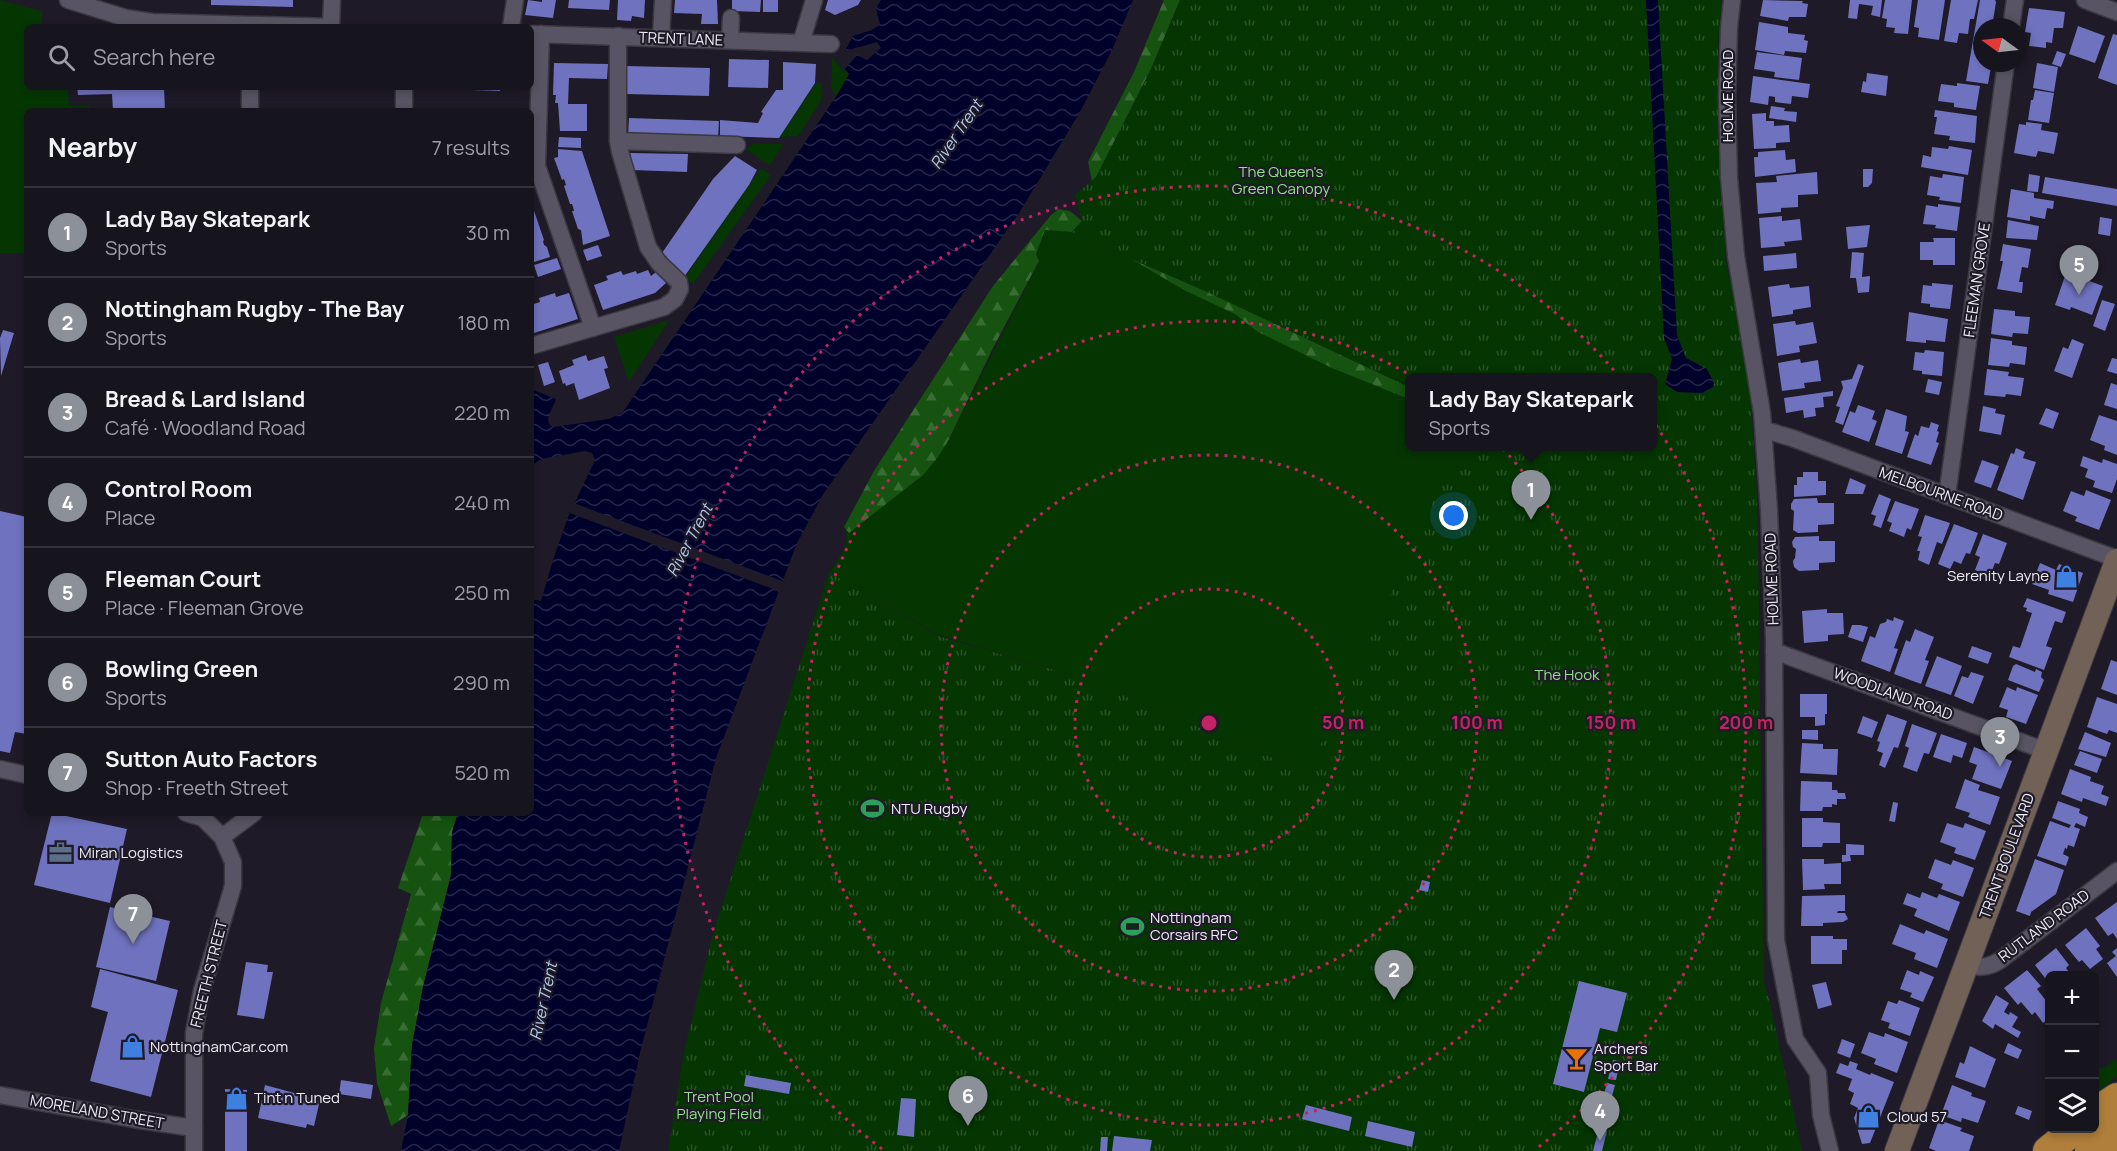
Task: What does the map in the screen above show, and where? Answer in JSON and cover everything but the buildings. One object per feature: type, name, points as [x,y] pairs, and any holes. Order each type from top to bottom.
[{"type":"highway","points":[[2099,1110],[2117,1098]]},
{"type":"highway","points":[[2090,1151],[2108,1138],[2117,1127]]},
{"type":"highway","points":[[2048,1151],[2070,1133]]},
{"type":"street","points":[[68,0],[126,18],[152,22],[201,24]]},
{"type":"street","points":[[331,24],[332,0]]},
{"type":"street","points":[[511,24],[515,0]]},
{"type":"street","points":[[661,38],[663,0]]},
{"type":"street","points":[[801,43],[814,0]]},
{"type":"street","name":"HOLME ROAD","points":[[1732,0],[1727,98],[1729,177],[1737,260],[1764,433],[1769,510],[1774,651],[1776,940],[1795,1039],[1818,1073],[1821,1115],[1830,1151]]},
{"type":"street","points":[[2012,18],[2015,0]]},
{"type":"street","points":[[2085,0],[2117,12]]},
{"type":"street","points":[[730,40],[731,18]]},
{"type":"street","points":[[536,34],[537,166],[593,328]]},
{"type":"street","name":"TRENT LANE","points":[[536,34],[831,44]]},
{"type":"street","points":[[534,345],[664,307],[675,299],[680,289],[678,282],[658,263],[648,247],[618,141],[618,36]]},
{"type":"street","name":"FLEEMAN GROVE","points":[[1947,496],[2005,72]]},
{"type":"street","points":[[250,90],[250,108]]},
{"type":"street","points":[[404,90],[404,108]]},
{"type":"street","points":[[618,141],[737,145]]},
{"type":"street","name":"MELBOURNE ROAD","points":[[1764,433],[1773,432],[1792,438],[2117,560]]},
{"type":"street","name":"TRENT BOULEVARD","points":[[1897,1151],[2117,560]]},
{"type":"street","name":"WOODLAND ROAD","points":[[1774,651],[2046,751]]},
{"type":"street","points":[[0,768],[24,774]]},
{"type":"street","points":[[196,816],[203,818],[222,837],[250,816]]},
{"type":"street","name":"FREETH STREET","points":[[194,1151],[193,1067],[196,1022],[202,990],[233,886],[233,862],[222,837]]},
{"type":"street","name":"RUTLAND ROAD","points":[[1966,964],[1978,968],[1999,961],[2117,871]]},
{"type":"street","name":"MORELAND STREET","points":[[0,1095],[194,1128]]},
{"type":"green space","points":[[0,0],[42,11],[42,24],[24,24],[24,90],[68,90],[69,105],[89,105],[90,108],[24,108],[24,253],[0,253]]},
{"type":"green space","points":[[1164,0],[1180,0],[1151,69],[1096,178],[1092,181],[1088,162],[1134,72]]},
{"type":"green space","points":[[1180,0],[1722,0],[1718,41],[1718,134],[1726,261],[1742,337],[1750,393],[1757,496],[1764,984],[1802,1151],[668,1151],[684,1052],[712,937],[829,573],[868,593],[938,636],[1082,678],[1306,772],[1331,725],[1456,451],[1657,451],[1657,373],[1405,373],[1405,385],[1205,291],[1072,232],[1082,221],[1075,195],[1096,177],[1151,69]]},
{"type":"green space","points":[[830,55],[849,74],[837,95],[831,89],[832,60]]},
{"type":"green space","points":[[816,83],[822,83],[821,101],[798,136],[780,137]]},
{"type":"green space","points":[[753,143],[783,144],[770,166],[746,149]]},
{"type":"green space","points":[[761,168],[771,175],[693,284],[685,277]]},
{"type":"green space","points":[[1059,209],[1070,211],[1082,221],[1072,232],[1045,230],[1036,254],[1039,261],[938,457],[923,475],[849,533],[844,527],[874,471],[993,286],[1051,215]]},
{"type":"green space","name":"The Hook","points":[[1045,230],[1072,232],[1205,291],[1405,385],[1405,451],[1657,451],[1657,448],[1757,496],[1760,655],[1306,772],[1082,678],[938,635],[868,593],[829,573],[845,546],[845,529],[866,521],[948,441],[1039,262],[1036,254]]},
{"type":"green space","points":[[1131,259],[1205,291],[1405,385],[1405,397],[1332,368],[1258,332],[1235,314],[1186,291]]},
{"type":"green space","points":[[669,320],[629,382],[614,337]]},
{"type":"green space","points":[[422,816],[457,816],[452,832],[451,875],[423,987],[412,1045],[408,1115],[391,1126],[377,1083],[374,1048],[381,1003],[411,894],[398,888]]},
{"type":"green space","points":[[2117,1059],[2117,1076],[2099,1091],[2099,1069],[2104,1068]]},
{"type":"water","name":"River Trent","points":[[881,0],[1133,0],[1112,50],[1080,112],[1021,210],[824,493],[797,543],[716,758],[640,1053],[619,1151],[401,1151],[408,1115],[412,1045],[423,987],[451,875],[452,832],[457,816],[534,816],[534,600],[541,601],[568,517],[595,460],[592,453],[585,451],[541,459],[534,464],[534,390],[556,399],[548,418],[549,424],[553,427],[609,419],[623,412],[837,95],[849,74],[845,69],[857,55],[867,60],[881,48],[877,42],[845,51],[853,36],[880,25],[876,8]]},
{"type":"water","points":[[1646,0],[1658,0],[1677,335],[1686,358],[1707,369],[1714,383],[1713,387],[1702,393],[1677,392],[1665,384],[1672,359],[1664,338]]},
{"type":"pier","points":[[571,502],[785,582],[781,592],[567,512]]},
{"type":"place","name":"Fleeman Court","points":[[2079,295]]},
{"type":"place","name":"Lady Bay Skatepark","points":[[1531,520]]},
{"type":"place","name":"Serenity Layne","points":[[2067,576]]},
{"type":"place","name":"Bread & Lard Island","points":[[2000,767]]},
{"type":"place","name":"NTU Rugby","points":[[873,809]]},
{"type":"place","name":"Miran Logistics","points":[[61,853]]},
{"type":"place","name":"Nottingham Corsairs RFC","points":[[1132,927]]},
{"type":"place","name":"Sutton Auto Factors","points":[[133,944]]},
{"type":"place","name":"Nottingham Rugby - The Bay","points":[[1394,1000]]},
{"type":"place","name":"NottinghamCar.com","points":[[132,1047]]},
{"type":"place","name":"Archers Sport Bar","points":[[1576,1058]]},
{"type":"place","name":"Tint n Tuned","points":[[236,1098]]},
{"type":"place","name":"Cloud 57","points":[[1869,1117]]},
{"type":"place","name":"Bowling Green","points":[[968,1126]]},
{"type":"place","name":"Control Room","points":[[1600,1141]]},
{"type":"park label","name":"The Queen's Green Canopy","points":[[1281,180]]},
{"type":"park label","name":"Trent Pool Playing Field","points":[[719,1106]]}]
